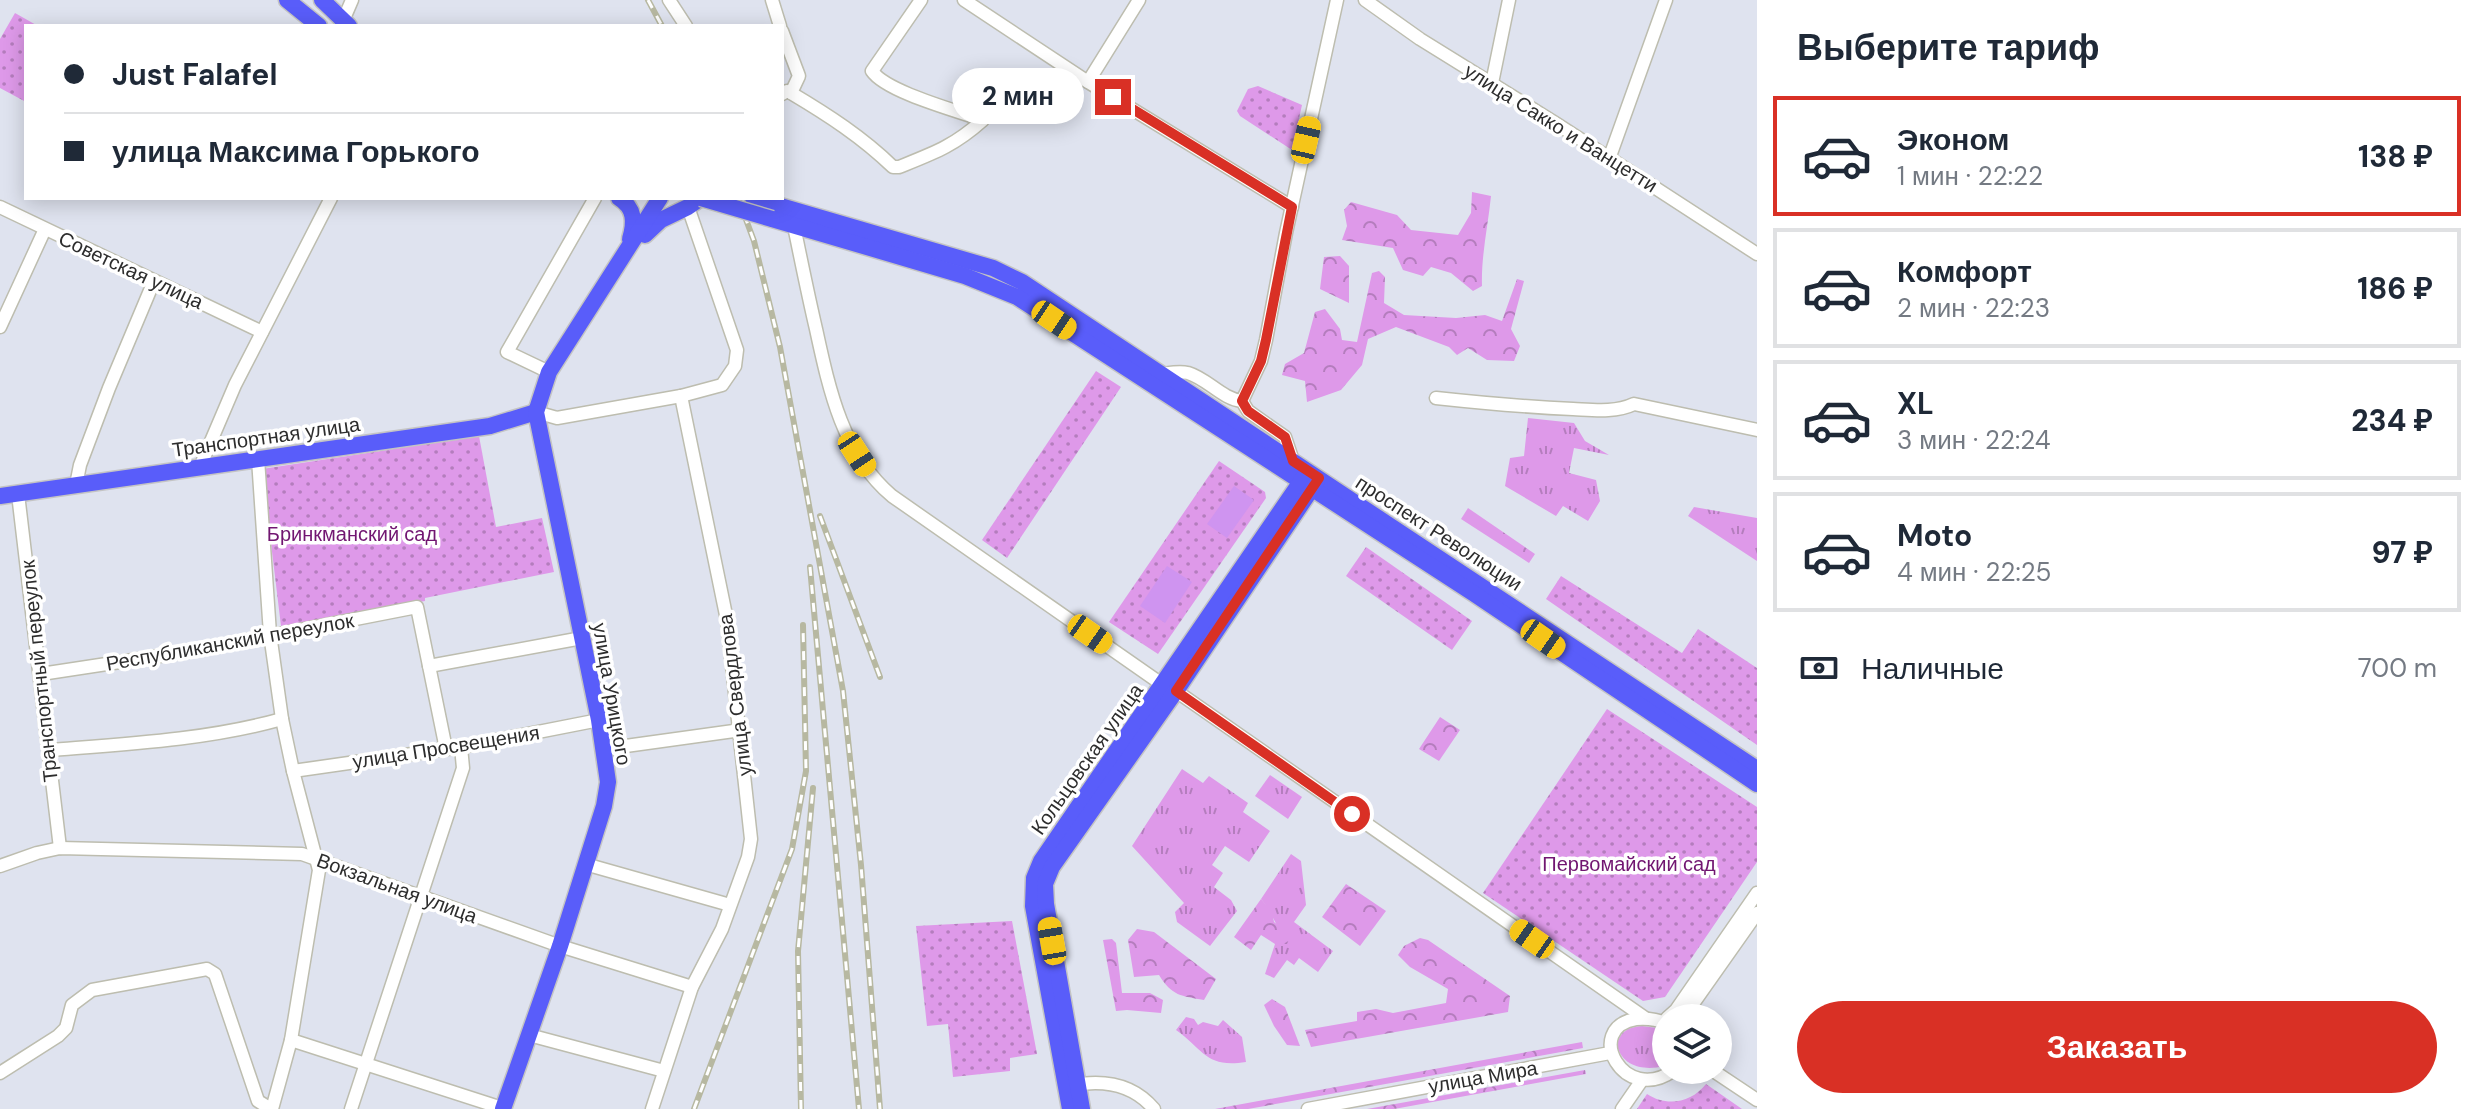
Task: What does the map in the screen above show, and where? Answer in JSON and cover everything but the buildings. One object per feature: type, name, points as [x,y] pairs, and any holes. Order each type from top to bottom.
[{"type":"main road","points":[[287,0],[317,24]]},
{"type":"main road","points":[[322,0],[346,24]]},
{"type":"main road","name":"улица Урицкого","points":[[622,200],[632,213],[634,226],[626,252]]},
{"type":"main road","name":"улица Урицкого","points":[[504,1109],[560,946],[604,806],[608,782],[599,720],[536,412],[549,372],[659,200]]},
{"type":"main road","name":"проспект Революции","points":[[759,200],[785,201],[993,268],[1022,282],[1293,461],[1310,480],[1757,784]]},
{"type":"main road","points":[[626,252],[661,220],[697,201]]},
{"type":"main road","name":"проспект Революции","points":[[697,201],[772,219],[965,276],[1017,297],[1310,480],[1757,769]]},
{"type":"main road","name":"Транспортная улица","points":[[0,496],[490,426],[536,412]]},
{"type":"main road","name":"Кольцовская улица","points":[[1082,1109],[1072,1086],[1033,906],[1034,878],[1041,861],[1170,688],[1310,480]]},
{"type":"main road","name":"Кольцовская улица","points":[[1070,1109],[1072,1086]]},
{"type":"street","points":[[346,24],[352,0]]},
{"type":"street","points":[[669,0],[685,24]]},
{"type":"street","points":[[772,0],[780,24]]},
{"type":"street","points":[[784,36],[799,76],[786,93],[867,142],[893,167],[899,167],[948,147],[983,120],[898,89],[875,76],[872,71],[921,0]]},
{"type":"street","points":[[964,0],[1088,82],[1292,207]]},
{"type":"street","points":[[1088,82],[1139,0]]},
{"type":"street","points":[[1242,401],[1258,368],[1266,340],[1337,0]]},
{"type":"street","name":"улица Сакко и Ванцетти","points":[[1365,0],[1420,39],[1756,251]]},
{"type":"street","points":[[1492,83],[1509,0]]},
{"type":"street","points":[[1609,159],[1666,0]]},
{"type":"street","points":[[200,467],[235,385],[330,200]]},
{"type":"street","points":[[549,372],[507,352],[594,200]]},
{"type":"street","points":[[536,412],[557,418],[681,396],[722,385],[735,366],[737,350],[697,201]]},
{"type":"street","name":"Советская улица","points":[[0,207],[262,332]]},
{"type":"street","points":[[794,226],[835,405],[847,438],[867,469],[892,496],[1645,1018]]},
{"type":"street","points":[[0,327],[45,229]]},
{"type":"street","points":[[76,485],[80,465],[109,388],[154,281]]},
{"type":"street","points":[[1161,374],[1189,373],[1232,399],[1242,401],[1248,411],[1285,437],[1293,461]]},
{"type":"street","name":"улица Свердлова","points":[[652,1109],[692,987],[722,929],[748,857],[751,839],[727,620],[681,396]]},
{"type":"street","points":[[1436,398],[1518,407],[1600,410],[1624,409],[1634,404],[1757,430]]},
{"type":"street","points":[[0,1073],[58,1036],[66,1028],[72,1005],[92,990],[207,969],[215,974],[258,1101],[272,1109],[291,1040],[319,880],[318,860],[312,848],[282,719],[270,634],[258,459]]},
{"type":"street","name":"Транспортный переулок","points":[[18,494],[60,848]]},
{"type":"street","name":"Республиканский переулок","points":[[41,674],[192,651],[417,607],[429,666]]},
{"type":"street","points":[[446,749],[429,666],[582,638]]},
{"type":"street","points":[[49,750],[255,727],[282,719]]},
{"type":"street","name":"улица Просвещения","points":[[293,771],[461,747],[599,720]]},
{"type":"street","points":[[604,749],[741,730]]},
{"type":"street","points":[[351,1109],[463,768],[461,747]]},
{"type":"street","name":"Вокзальная улица","points":[[0,866],[60,848],[302,854],[560,946],[692,987]]},
{"type":"street","points":[[585,864],[730,905]]},
{"type":"street","points":[[1680,1004],[1757,893]]},
{"type":"street","points":[[1693,1004],[1757,913]]},
{"type":"street","points":[[1652,1019],[1629,1021],[1620,1026],[1612,1038],[1610,1053],[1625,1072],[1642,1080],[1652,1079]]},
{"type":"street","points":[[529,1035],[664,1071]]},
{"type":"street","points":[[291,1040],[504,1109]]},
{"type":"street","name":"улица Мира","points":[[1308,1109],[1610,1053]]},
{"type":"street","points":[[1622,1109],[1642,1080]]},
{"type":"street","points":[[1732,1083],[1757,1100]]},
{"type":"street","points":[[1072,1086],[1113,1084],[1126,1087],[1141,1095],[1154,1109]]},
{"type":"green space","points":[[15,13],[34,24],[24,24],[24,101],[0,88],[0,39]]},
{"type":"green space","points":[[1258,86],[1302,105],[1292,150],[1237,111],[1248,89]]},
{"type":"green space","points":[[1472,192],[1491,196],[1482,286],[1473,291],[1451,273],[1431,267],[1423,276],[1403,270],[1393,248],[1342,240],[1347,226],[1344,210],[1351,202],[1397,215],[1411,230],[1458,235],[1471,213]]},
{"type":"green space","points":[[1340,256],[1349,266],[1349,303],[1320,289],[1324,257]]},
{"type":"green space","points":[[1379,271],[1385,277],[1384,303],[1404,315],[1456,318],[1485,315],[1502,321],[1517,279],[1524,281],[1511,329],[1520,346],[1514,361],[1487,360],[1468,348],[1457,355],[1449,347],[1396,327],[1368,339],[1362,365],[1341,390],[1307,402],[1305,381],[1282,375],[1285,364],[1304,353],[1315,312],[1325,309],[1340,329],[1342,340],[1357,342],[1372,273]]},
{"type":"green space","points":[[1096,371],[1121,387],[1007,558],[982,540]]},
{"type":"green space","points":[[1528,418],[1574,423],[1585,441],[1609,455],[1574,448],[1569,473],[1596,480],[1600,501],[1588,521],[1563,506],[1556,516],[1505,486],[1510,458],[1524,456]]},
{"type":"green space","name":"Бринкманский сад","points":[[479,436],[496,527],[542,518],[554,572],[425,598],[425,601],[281,626],[262,469]]},
{"type":"green space","points":[[1219,461],[1265,492],[1266,498],[1158,654],[1109,622]]},
{"type":"green space","points":[[1694,507],[1757,518],[1757,561],[1688,516]]},
{"type":"green space","points":[[1468,508],[1535,554],[1529,563],[1461,519]]},
{"type":"green space","points":[[1366,547],[1472,621],[1452,650],[1346,576]]},
{"type":"green space","points":[[1561,576],[1682,653],[1698,629],[1757,668],[1757,745],[1546,599]]},
{"type":"green space","name":"Первомайский сад","points":[[1607,709],[1757,807],[1757,862],[1665,997],[1643,1001],[1483,893]]},
{"type":"green space","points":[[1440,717],[1460,730],[1439,761],[1419,749]]},
{"type":"green space","points":[[1182,769],[1203,783],[1209,776],[1248,803],[1243,812],[1270,831],[1249,862],[1225,846],[1212,865],[1223,873],[1214,887],[1231,900],[1237,911],[1210,946],[1177,922],[1175,912],[1184,903],[1132,846]]},
{"type":"green space","points":[[1270,775],[1302,797],[1288,819],[1255,796]]},
{"type":"green space","points":[[1291,854],[1301,861],[1306,905],[1294,922],[1333,951],[1318,972],[1299,958],[1294,965],[1287,960],[1274,978],[1265,974],[1275,944],[1287,944],[1261,899]]},
{"type":"green space","points":[[1346,884],[1386,911],[1360,946],[1322,917]]},
{"type":"green space","points":[[1261,899],[1272,912],[1274,922],[1291,935],[1287,944],[1275,944],[1261,935],[1251,950],[1234,937]]},
{"type":"green space","points":[[1012,921],[1037,1054],[1010,1058],[1010,1071],[953,1077],[948,1024],[927,1026],[916,926]]},
{"type":"green space","points":[[1137,929],[1154,932],[1216,979],[1204,1000],[1178,994],[1159,975],[1134,977],[1128,940]]},
{"type":"green space","points":[[1420,938],[1428,940],[1510,996],[1508,1012],[1311,1047],[1305,1030],[1357,1021],[1357,1012],[1376,1009],[1393,1013],[1446,1003],[1448,989],[1410,967],[1398,955],[1404,946]]},
{"type":"green space","points":[[1112,939],[1116,943],[1122,993],[1150,993],[1163,1000],[1161,1013],[1116,1011],[1103,940]]},
{"type":"green space","points":[[1272,999],[1285,1007],[1300,1046],[1287,1045],[1274,1026],[1264,1005]]},
{"type":"green space","points":[[1186,1017],[1194,1019],[1198,1025],[1203,1022],[1218,1026],[1223,1020],[1242,1037],[1246,1062],[1222,1062],[1207,1056],[1176,1030]]},
{"type":"green space","points":[[1652,1027],[1652,1068],[1635,1066],[1620,1052],[1618,1040],[1629,1029]]},
{"type":"green space","points":[[1582,1042],[1583,1048],[1248,1109],[1215,1109]]},
{"type":"green space","points":[[1585,1070],[1586,1074],[1394,1109],[1367,1109]]},
{"type":"green space","points":[[1706,1084],[1742,1109],[1637,1109],[1647,1094],[1671,1102],[1686,1099]]},
{"type":"shaded area","points":[[1234,486],[1254,500],[1227,538],[1207,524]]},
{"type":"shaded area","points":[[1167,566],[1192,582],[1165,623],[1140,606]]},
{"type":"railway","points":[[648,0],[661,24]]},
{"type":"railway","points":[[739,200],[754,241],[780,347],[843,691],[861,865],[880,1109]]},
{"type":"railway","points":[[820,516],[880,677]]},
{"type":"railway","points":[[810,567],[859,1109]]},
{"type":"railway","points":[[694,1109],[792,849],[806,771],[803,625]]},
{"type":"railway","points":[[801,1109],[798,951],[813,788]]},
{"type":"route","points":[[1113,97],[1292,207],[1261,361],[1242,401],[1248,411],[1285,437],[1293,461],[1319,478],[1176,691],[1352,814]]}]
